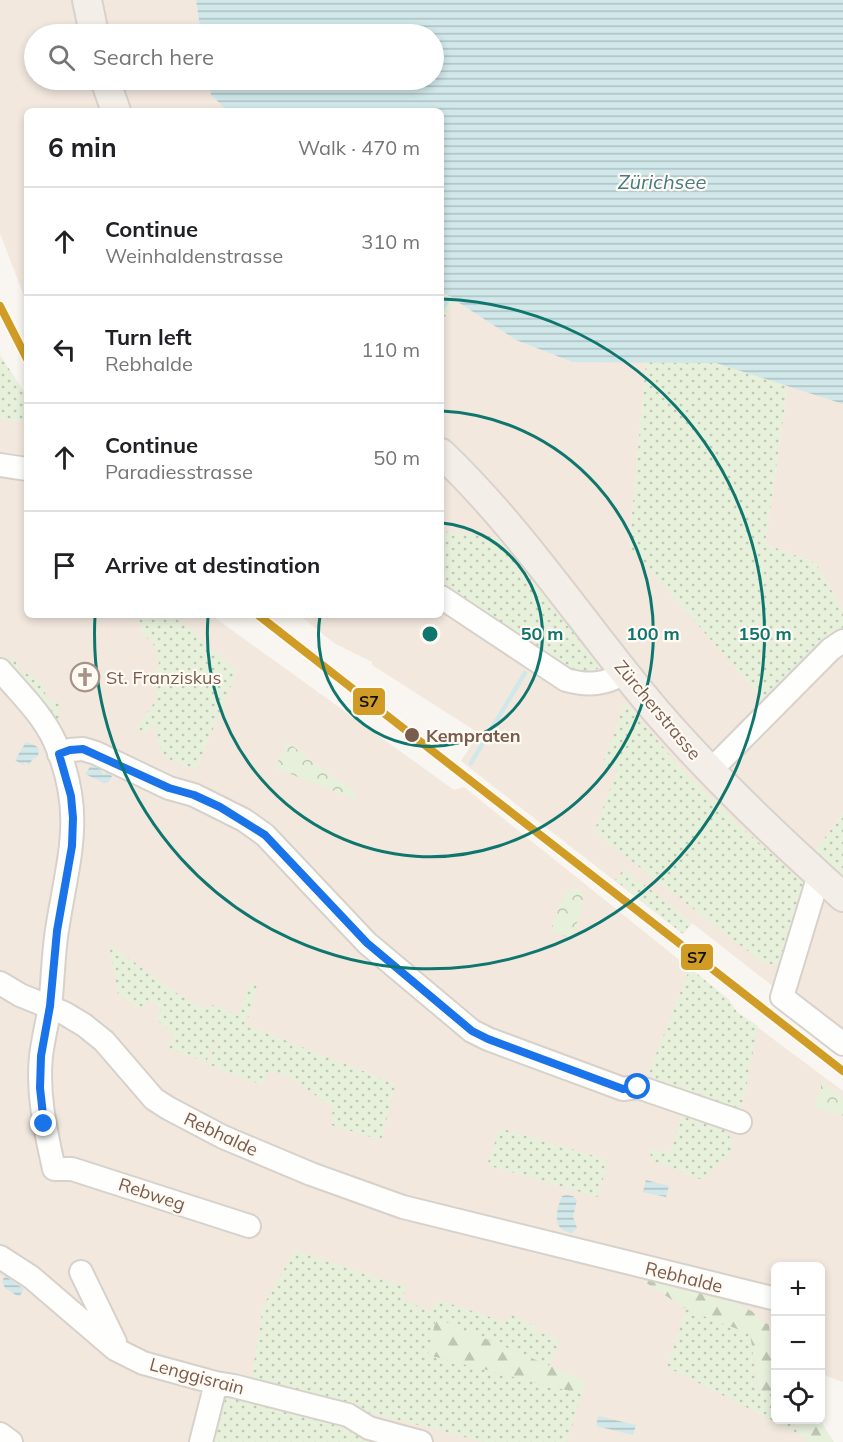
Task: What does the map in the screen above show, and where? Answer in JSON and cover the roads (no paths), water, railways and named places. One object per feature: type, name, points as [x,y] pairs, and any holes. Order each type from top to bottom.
[{"type":"main road","points":[[87,0],[92,24]]},
{"type":"main road","points":[[109,90],[115,108]]},
{"type":"main road","name":"Zürcherstrasse","points":[[444,456],[515,534],[656,710],[710,771],[752,814],[843,897]]},
{"type":"street","points":[[0,465],[24,469]]},
{"type":"street","points":[[444,599],[566,680],[581,684],[607,682],[625,672]]},
{"type":"street","points":[[710,771],[831,649],[843,641]]},
{"type":"street","points":[[0,670],[50,732],[69,786],[73,818],[72,846],[57,931],[50,1006]]},
{"type":"street","points":[[59,754],[83,749],[96,753],[169,788],[194,795],[244,820],[265,835],[367,943],[472,1031],[623,1089],[638,1087],[740,1122]]},
{"type":"street","points":[[819,875],[782,998],[843,1044]]},
{"type":"street","name":"Rebhalde","points":[[0,983],[84,1025],[104,1041],[154,1099],[168,1108],[223,1137],[311,1174],[403,1207],[771,1298]]},
{"type":"street","name":"Rebweg","points":[[50,1006],[41,1056],[40,1088],[44,1124],[54,1169],[72,1169],[249,1226]]},
{"type":"street","name":"Lenggisrain","points":[[0,1257],[31,1277],[115,1349],[143,1362],[216,1383],[348,1415],[369,1428],[421,1442]]},
{"type":"street","points":[[81,1272],[115,1342],[115,1349]]},
{"type":"street","points":[[201,1442],[216,1383]]},
{"type":"street","points":[[0,1434],[11,1442]]},
{"type":"water","name":"Zürichsee","points":[[196,0],[843,0],[843,404],[716,363],[572,362],[516,340],[444,293],[444,108],[225,108],[211,95],[210,90],[444,90],[444,24],[200,24]]},
{"type":"water","points":[[26,742],[39,749],[38,756],[29,765],[25,762],[23,765],[15,760]]},
{"type":"water","points":[[92,764],[101,768],[104,775],[106,772],[112,776],[109,782],[104,783],[85,774]]},
{"type":"water","points":[[646,1180],[669,1186],[666,1197],[643,1192]]},
{"type":"water","points":[[567,1195],[577,1200],[573,1217],[577,1228],[572,1233],[561,1228],[557,1219],[562,1196]]},
{"type":"water","points":[[5,1276],[24,1289],[19,1297],[5,1288],[2,1281]]},
{"type":"water","points":[[598,1416],[636,1425],[633,1435],[596,1426]]},
{"type":"waterway","points":[[444,306],[449,298]]},
{"type":"waterway","points":[[471,763],[525,673]]},
{"type":"place","name":"St. Franziskus","points":[[85,677]]},
{"type":"place","name":"Kempraten","points":[[412,735]]}]
